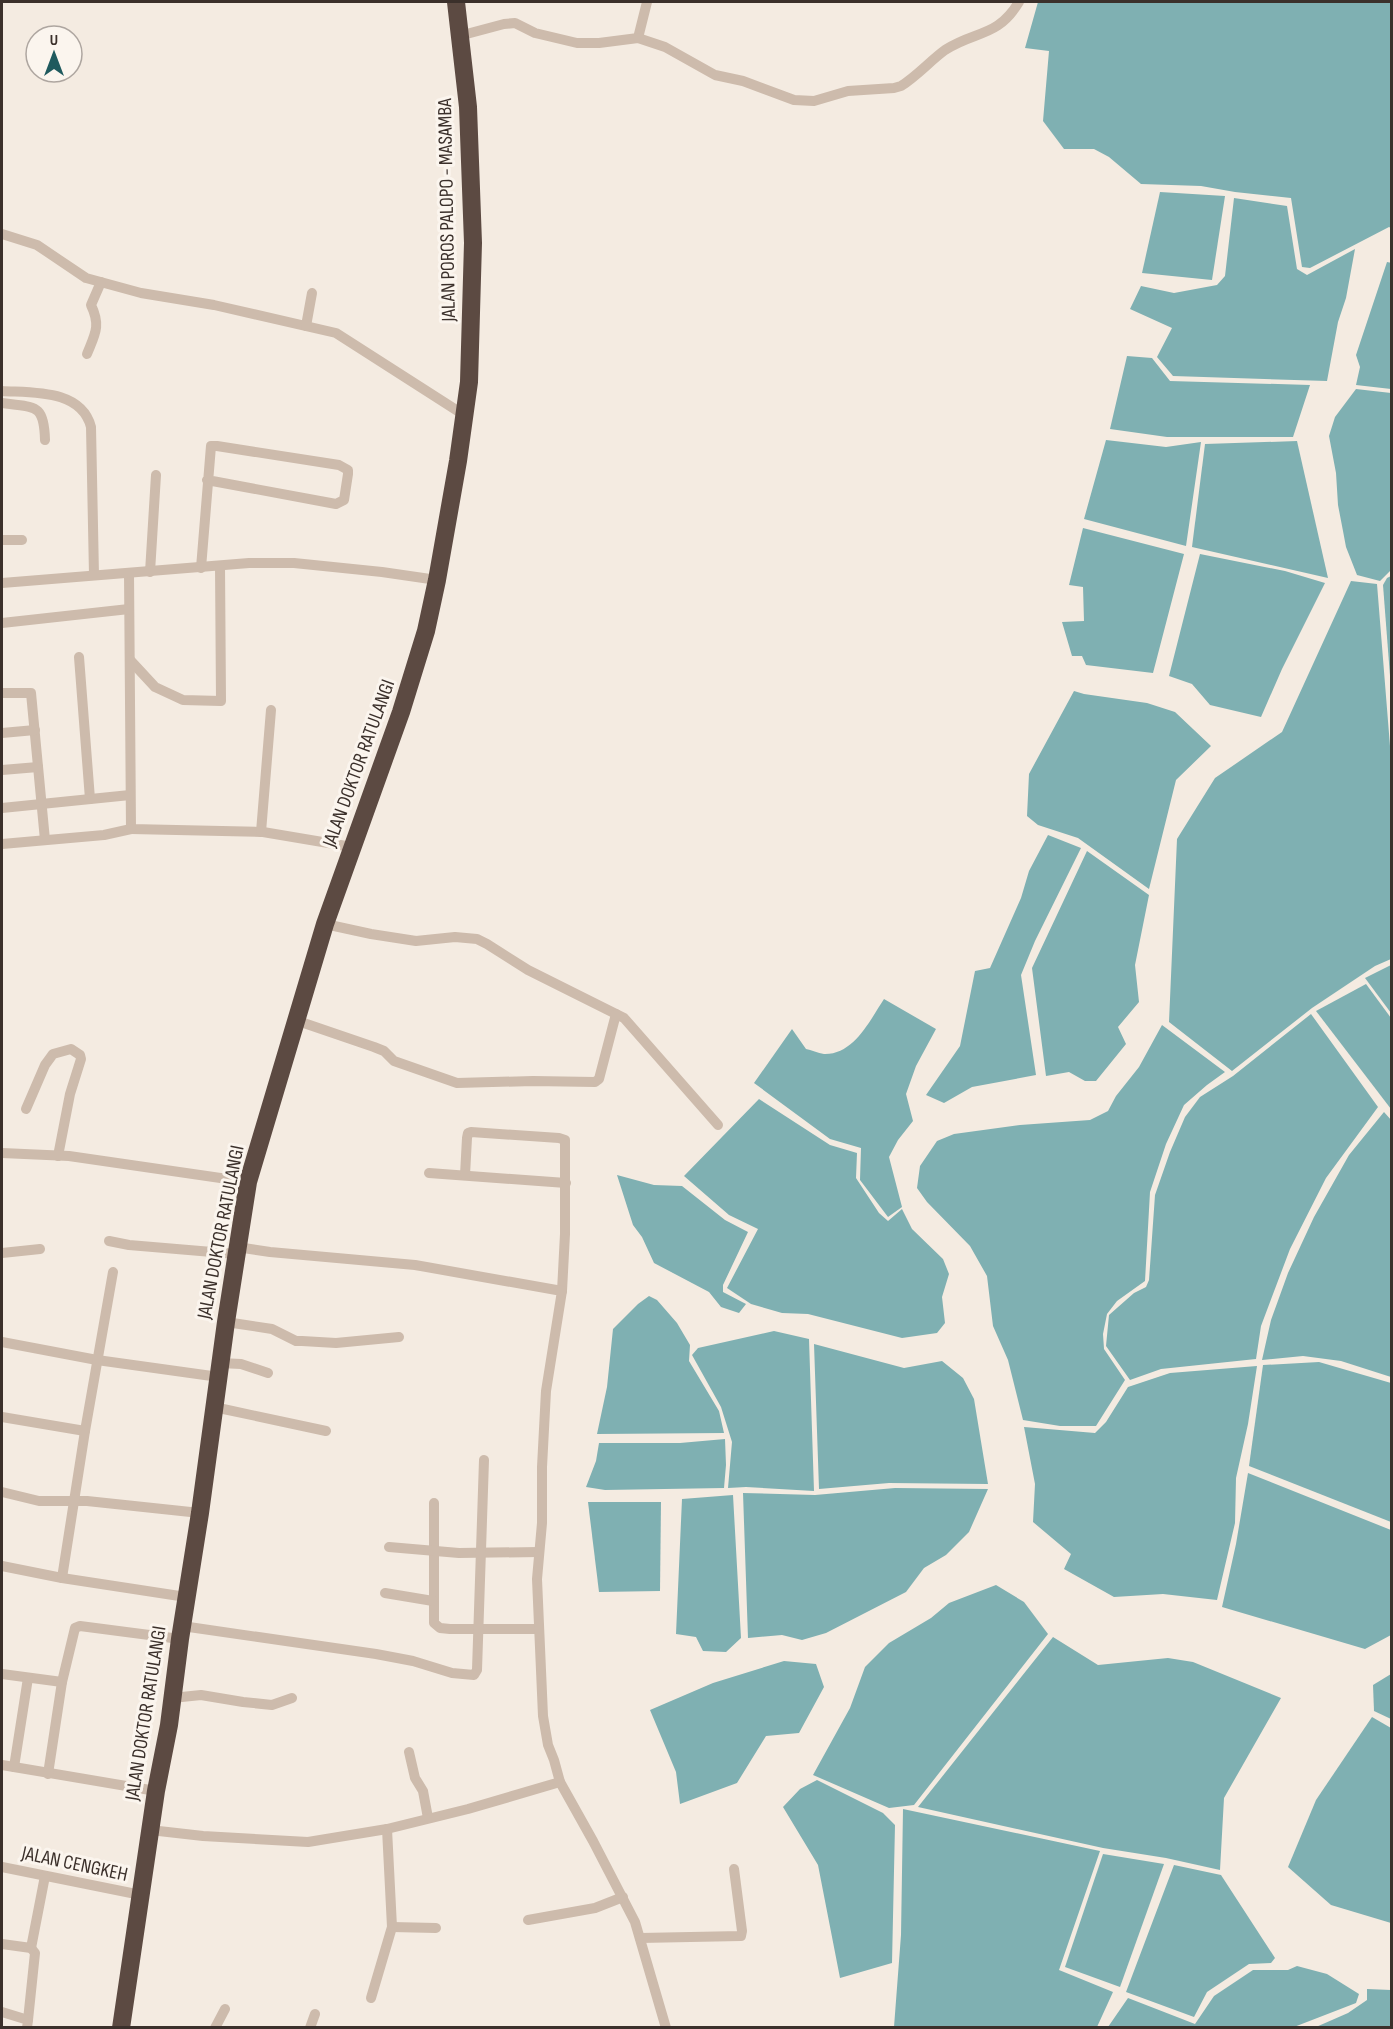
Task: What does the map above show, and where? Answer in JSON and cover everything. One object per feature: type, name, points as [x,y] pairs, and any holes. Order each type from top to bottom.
[{"type":"highway","name":"JALAN POROS PALOPO - MASAMBA","points":[[456,2],[468,107],[473,210],[473,282],[468,388]]},
{"type":"highway","name":"JALAN DOKTOR RATULANGI","points":[[121,2028],[156,1791],[169,1725],[236,1250],[248,1182],[295,1020],[326,924],[401,712],[426,631],[437,580],[468,388]]},
{"type":"street","points":[[638,38],[647,2]]},
{"type":"street","points":[[459,36],[515,23],[535,33],[577,43],[638,38],[665,47],[716,75],[743,81],[794,100],[814,101],[848,91],[901,86],[950,48],[998,27],[1019,2]]},
{"type":"street","points":[[2,234],[37,245],[86,278],[141,293],[214,305],[306,325],[343,337],[464,415]]},
{"type":"street","points":[[87,354],[97,327],[96,315],[91,305],[101,282]]},
{"type":"street","points":[[306,325],[312,293]]},
{"type":"street","points":[[2,391],[53,394],[70,401],[89,418],[94,575]]},
{"type":"street","points":[[2,403],[34,408],[41,413],[45,422],[45,440]]},
{"type":"street","points":[[201,568],[207,480],[210,448],[213,446],[339,465],[348,470],[344,500],[336,504],[207,480]]},
{"type":"street","points":[[150,572],[156,475]]},
{"type":"street","points":[[2,540],[22,540]]},
{"type":"street","points":[[2,583],[249,563],[294,563],[437,580]]},
{"type":"street","points":[[130,660],[155,687],[183,700],[221,701],[220,566]]},
{"type":"street","points":[[129,573],[131,829]]},
{"type":"street","points":[[2,623],[129,609]]},
{"type":"street","points":[[79,657],[90,799]]},
{"type":"street","points":[[2,693],[31,693],[45,840]]},
{"type":"street","points":[[261,832],[271,710]]},
{"type":"street","points":[[2,733],[35,730]]},
{"type":"street","points":[[2,770],[38,767]]},
{"type":"street","points":[[2,808],[130,795]]},
{"type":"street","points":[[2,844],[104,835],[131,829],[261,832],[352,847]]},
{"type":"street","points":[[326,924],[416,941],[455,937],[477,939],[528,970],[624,1018],[718,1125]]},
{"type":"street","points":[[295,1020],[374,1047],[384,1051],[394,1061],[458,1083],[595,1082],[599,1079],[616,1014]]},
{"type":"street","points":[[26,1109],[45,1065],[53,1054],[70,1050],[80,1055],[81,1059],[70,1095],[58,1156]]},
{"type":"street","points":[[465,1175],[468,1133],[476,1131],[565,1140],[566,1183],[562,1291],[545,1403],[541,1483],[542,1523],[537,1579],[545,1731],[560,1782],[623,1897],[640,1938],[666,2028]]},
{"type":"street","points":[[2,1153],[58,1156],[248,1182]]},
{"type":"street","points":[[429,1173],[566,1183]]},
{"type":"street","points":[[109,1241],[129,1245],[270,1252],[415,1265],[562,1291]]},
{"type":"street","points":[[2,1253],[40,1249]]},
{"type":"street","points":[[62,1578],[113,1272]]},
{"type":"street","points":[[226,1322],[272,1329],[296,1341],[336,1343],[399,1337]]},
{"type":"street","points":[[2,1342],[97,1360],[219,1370],[242,1364],[268,1373]]},
{"type":"street","points":[[214,1407],[326,1431]]},
{"type":"street","points":[[2,1417],[85,1431]]},
{"type":"street","points":[[48,1774],[62,1682],[77,1627],[181,1632],[376,1654],[413,1661],[452,1673],[474,1674],[477,1670],[479,1630],[484,1460]]},
{"type":"street","points":[[2,1492],[39,1501],[87,1502],[200,1513]]},
{"type":"street","points":[[434,1503],[433,1620],[436,1626],[479,1630],[538,1629]]},
{"type":"street","points":[[389,1547],[482,1553],[539,1552]]},
{"type":"street","points":[[2,1566],[62,1578],[186,1597]]},
{"type":"street","points":[[385,1593],[433,1601]]},
{"type":"street","points":[[2,1674],[62,1682]]},
{"type":"street","points":[[14,1767],[28,1678]]},
{"type":"street","points":[[172,1698],[201,1695],[272,1705],[292,1698]]},
{"type":"street","points":[[410,1752],[415,1778],[423,1791],[428,1818]]},
{"type":"street","points":[[2,1766],[156,1791]]},
{"type":"street","points":[[150,1830],[203,1836],[308,1842],[335,1839],[468,1809],[560,1782]]},
{"type":"street","points":[[371,1998],[392,1927],[387,1828]]},
{"type":"street","name":"JALAN CENGKEH","points":[[2,1867],[141,1895]]},
{"type":"street","points":[[640,1938],[741,1936],[734,1869]]},
{"type":"street","points":[[31,1948],[45,1876]]},
{"type":"street","points":[[528,1920],[595,1908],[623,1897]]},
{"type":"street","points":[[392,1927],[436,1928]]},
{"type":"street","points":[[2,1944],[31,1948],[36,1953],[28,2024],[2,2012]]},
{"type":"street","points":[[215,2028],[225,2009]]},
{"type":"street","points":[[310,2028],[315,2014]]},
{"type":"water","points":[[1038,2],[1391,2],[1391,228],[1310,268],[1302,267],[1291,198],[1201,186],[1141,184],[1109,157],[1094,149],[1064,149],[1043,121],[1049,51],[1025,48]]},
{"type":"water","points":[[1160,192],[1225,196],[1212,280],[1142,273]]},
{"type":"water","points":[[1234,198],[1287,206],[1297,269],[1307,275],[1355,249],[1327,381],[1173,376],[1157,357],[1172,328],[1130,309],[1141,286],[1174,293],[1217,285],[1225,276]]},
{"type":"water","points":[[1387,262],[1392,263],[1391,389],[1356,385],[1360,367],[1356,355]]},
{"type":"water","points":[[1127,356],[1152,358],[1170,381],[1310,385],[1293,437],[1167,437],[1110,429]]},
{"type":"water","points":[[1356,389],[1391,393],[1391,570],[1380,581],[1357,575],[1346,547],[1329,436],[1335,417]]},
{"type":"water","points":[[1106,440],[1166,447],[1201,442],[1186,546],[1084,519]]},
{"type":"water","points":[[1297,441],[1328,578],[1192,547],[1205,444]]},
{"type":"water","points":[[1083,528],[1184,554],[1153,673],[1086,665],[1082,656],[1072,656],[1062,622],[1084,621],[1083,587],[1069,585]]},
{"type":"water","points":[[1200,554],[1285,571],[1325,583],[1261,717],[1210,705],[1192,684],[1169,676]]},
{"type":"water","points":[[1391,576],[1391,689],[1383,585]]},
{"type":"water","points":[[1351,581],[1377,584],[1392,771],[1391,959],[1375,966],[1312,1008],[1232,1071],[1169,1022],[1177,839],[1215,778],[1282,732]]},
{"type":"water","points":[[1074,691],[1147,703],[1175,712],[1211,746],[1176,780],[1149,889],[1078,838],[1038,825],[1027,816],[1029,774]]},
{"type":"water","points":[[1048,835],[1081,848],[1035,941],[1021,975],[1036,1075],[972,1087],[944,1103],[926,1095],[960,1046],[975,971],[990,968],[1021,898],[1029,871]]},
{"type":"water","points":[[1087,851],[1149,895],[1135,965],[1139,1002],[1118,1027],[1126,1044],[1096,1081],[1085,1081],[1069,1072],[1046,1076],[1032,968]]},
{"type":"water","points":[[1391,965],[1391,1013],[1365,978]]},
{"type":"water","points":[[1366,984],[1391,1018],[1391,1109],[1316,1011]]},
{"type":"water","points":[[884,999],[936,1029],[916,1066],[906,1094],[913,1121],[898,1140],[889,1157],[902,1207],[888,1217],[860,1180],[861,1148],[830,1139],[754,1083],[792,1029],[806,1049],[824,1054],[835,1053],[844,1049],[860,1035]]},
{"type":"water","points":[[1311,1014],[1378,1107],[1326,1178],[1290,1249],[1261,1326],[1256,1359],[1161,1369],[1130,1380],[1106,1346],[1109,1315],[1134,1293],[1146,1287],[1149,1280],[1155,1195],[1185,1117],[1200,1097],[1233,1076]]},
{"type":"water","points":[[1162,1025],[1225,1072],[1184,1105],[1166,1144],[1150,1192],[1145,1281],[1117,1301],[1107,1314],[1103,1334],[1104,1349],[1125,1380],[1096,1426],[1060,1426],[1023,1420],[1008,1360],[993,1326],[987,1276],[970,1246],[927,1202],[917,1188],[920,1166],[937,1141],[954,1134],[1020,1125],[1090,1120],[1108,1111],[1116,1096],[1139,1067]]},
{"type":"water","points":[[759,1099],[830,1145],[857,1153],[856,1178],[879,1213],[888,1221],[902,1209],[912,1229],[943,1259],[949,1274],[942,1297],[945,1323],[937,1333],[902,1338],[808,1314],[782,1313],[751,1304],[727,1288],[758,1229],[729,1215],[684,1176]]},
{"type":"water","points":[[1384,1112],[1392,1121],[1391,1377],[1341,1361],[1303,1356],[1262,1360],[1271,1320],[1288,1273],[1314,1217],[1349,1155]]},
{"type":"water","points":[[617,1175],[654,1185],[682,1186],[725,1220],[748,1232],[723,1285],[723,1292],[746,1304],[739,1313],[721,1307],[709,1292],[654,1263],[642,1237],[633,1225]]},
{"type":"water","points":[[649,1296],[657,1300],[677,1323],[690,1345],[689,1361],[719,1411],[724,1433],[597,1434],[607,1387],[613,1329]]},
{"type":"water","points":[[774,1331],[809,1339],[814,1491],[728,1488],[732,1442],[721,1407],[692,1355],[698,1348]]},
{"type":"water","points":[[814,1344],[904,1368],[942,1361],[963,1378],[974,1399],[988,1484],[889,1483],[819,1489]]},
{"type":"water","points":[[1319,1362],[1391,1383],[1391,1522],[1249,1466],[1263,1365]]},
{"type":"water","points":[[1257,1366],[1248,1424],[1236,1478],[1235,1523],[1217,1600],[1163,1594],[1114,1597],[1064,1569],[1071,1554],[1033,1522],[1035,1484],[1024,1427],[1095,1433],[1106,1422],[1128,1387],[1170,1373]]},
{"type":"water","points":[[725,1439],[724,1488],[605,1490],[586,1487],[596,1461],[599,1443],[680,1443]]},
{"type":"water","points":[[1248,1473],[1391,1530],[1391,1635],[1365,1649],[1222,1607]]},
{"type":"water","points":[[895,1488],[988,1489],[969,1532],[946,1555],[924,1568],[906,1592],[826,1633],[802,1640],[782,1635],[748,1638],[743,1493],[815,1495]]},
{"type":"water","points":[[733,1495],[741,1638],[726,1652],[703,1651],[696,1637],[676,1634],[682,1499]]},
{"type":"water","points":[[588,1502],[661,1502],[660,1591],[599,1592]]},
{"type":"water","points":[[996,1585],[1024,1602],[1048,1634],[914,1805],[889,1808],[813,1775],[850,1708],[865,1667],[889,1643],[931,1618],[949,1603]]},
{"type":"water","points":[[1053,1637],[1098,1665],[1168,1658],[1193,1662],[1281,1698],[1224,1798],[1220,1870],[1166,1858],[1103,1848],[918,1807]]},
{"type":"water","points":[[784,1661],[816,1664],[824,1687],[799,1733],[766,1736],[737,1783],[680,1804],[676,1772],[650,1710],[713,1683]]},
{"type":"water","points":[[1391,1674],[1391,1719],[1374,1711],[1373,1685]]},
{"type":"water","points":[[1372,1717],[1391,1728],[1391,1923],[1331,1905],[1288,1867],[1316,1800]]},
{"type":"water","points":[[817,1780],[883,1813],[895,1825],[892,1963],[840,1978],[818,1865],[783,1807],[800,1789]]},
{"type":"water","points":[[903,1809],[1100,1851],[1059,1970],[1113,1992],[1097,2027],[894,2027],[901,1935]]},
{"type":"water","points":[[1103,1854],[1164,1864],[1120,1987],[1065,1967]]},
{"type":"water","points":[[1174,1865],[1221,1875],[1275,1958],[1271,1963],[1249,1964],[1207,1992],[1194,2017],[1126,1992]]},
{"type":"water","points":[[1297,1966],[1327,1974],[1359,1994],[1356,2003],[1294,2027],[1108,2027],[1128,1998],[1195,2024],[1214,1996],[1253,1970],[1288,1970]]},
{"type":"water","points":[[1367,1989],[1391,1990],[1391,2027],[1316,2027],[1348,2013],[1367,2000]]}]
